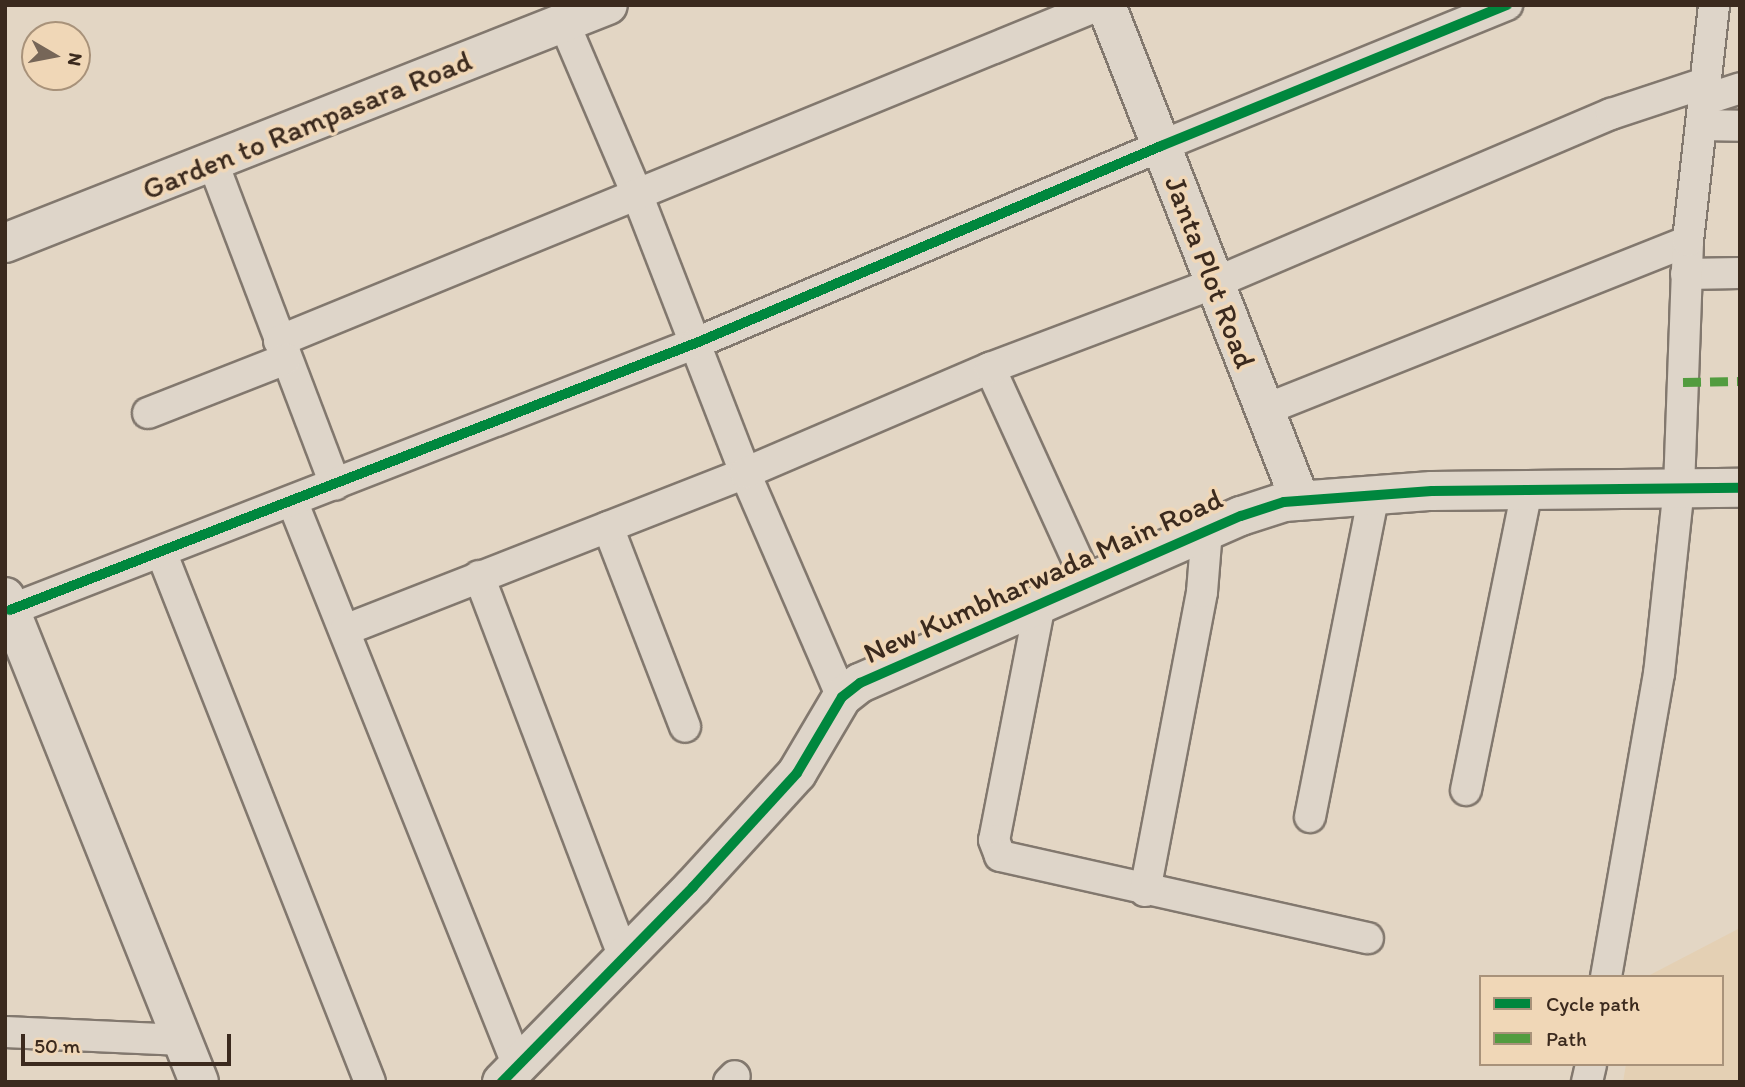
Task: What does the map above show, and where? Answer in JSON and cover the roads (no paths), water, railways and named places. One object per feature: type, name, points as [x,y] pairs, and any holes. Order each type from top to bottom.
[{"type":"street","name":"Garden to Rampasara Road","points":[[5,243],[608,5]]},
{"type":"street","points":[[148,413],[283,350],[637,194],[1099,5]]},
{"type":"street","name":"Janta Plot Road","points":[[1106,5],[1212,284],[1300,500]]},
{"type":"street","points":[[199,1082],[8,603],[162,554],[695,343],[1161,146],[1507,5]]},
{"type":"street","points":[[1606,975],[1659,674],[1679,488],[1688,241],[1714,5]]},
{"type":"street","points":[[564,23],[637,194],[745,472],[842,697]]},
{"type":"street","points":[[345,630],[745,472],[990,368],[1212,284],[1611,114],[1703,103],[1740,88]]},
{"type":"street","points":[[1703,103],[1740,126]]},
{"type":"street","points":[[213,163],[335,485]]},
{"type":"street","points":[[1265,410],[1688,241]]},
{"type":"street","points":[[1686,274],[1740,273]]},
{"type":"street","points":[[990,368],[1088,583]]},
{"type":"street","name":"New Kumbharwada Main Road","points":[[510,1074],[624,958],[797,773],[842,697],[860,683],[1207,530],[1300,500],[1374,494],[1740,488]]},
{"type":"street","points":[[1466,790],[1527,491]]},
{"type":"street","points":[[1310,817],[1374,494]]},
{"type":"street","points":[[293,503],[345,630],[510,1074]]},
{"type":"street","points":[[608,527],[685,727]]},
{"type":"street","points":[[1145,891],[1202,592],[1207,530]]},
{"type":"street","points":[[162,554],[370,1082]]},
{"type":"street","points":[[479,576],[624,958]]},
{"type":"street","points":[[1040,604],[995,848],[1006,860],[1368,938]]},
{"type":"street","points":[[5,1032],[183,1040]]}]
